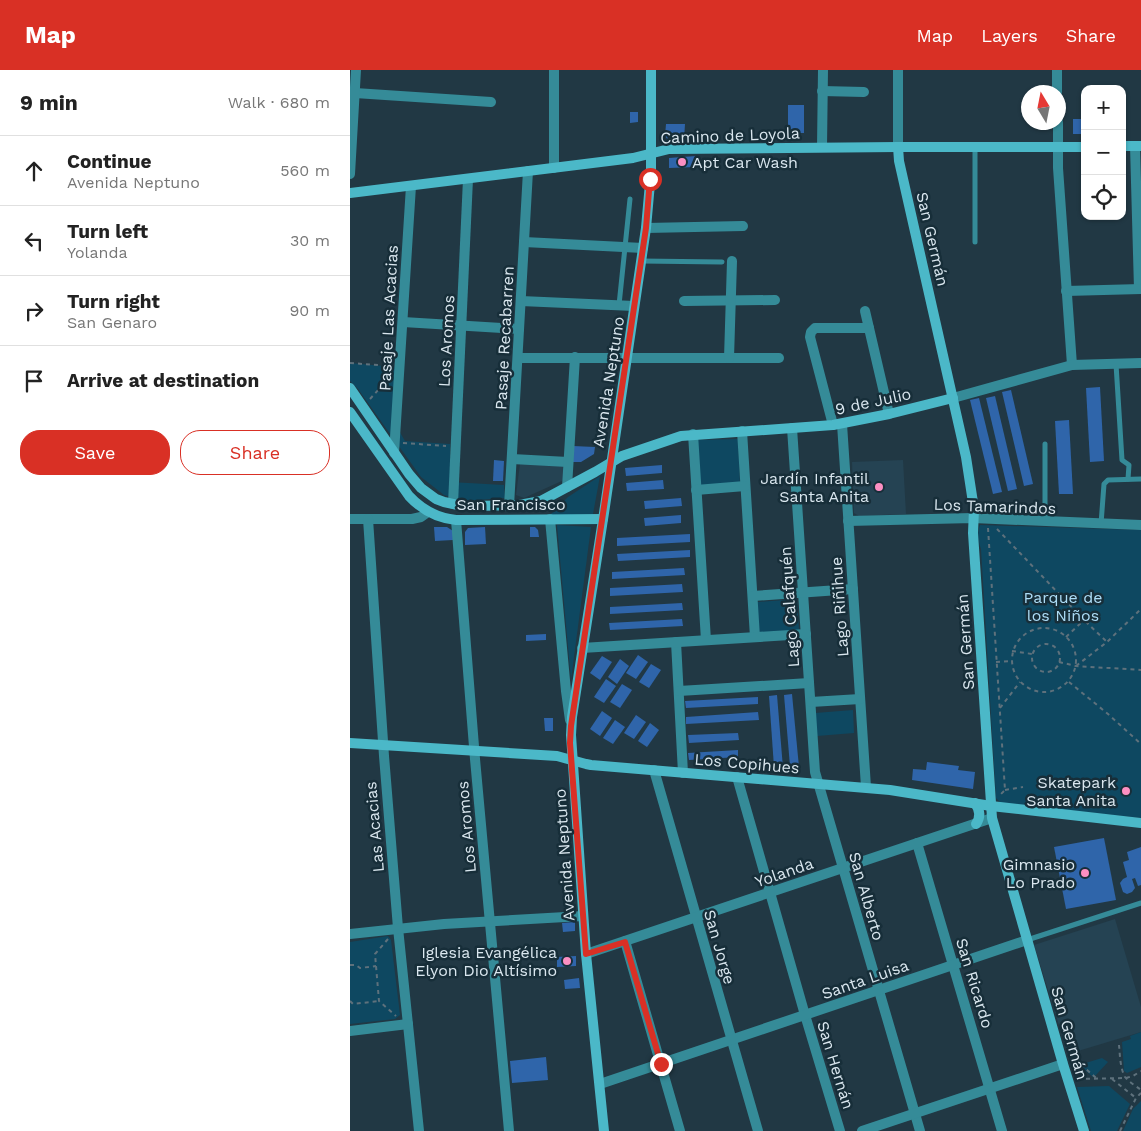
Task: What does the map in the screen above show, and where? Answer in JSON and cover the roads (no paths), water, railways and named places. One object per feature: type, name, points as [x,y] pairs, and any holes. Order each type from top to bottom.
[{"type":"street","points":[[350,174],[356,70]]},
{"type":"street","points":[[554,70],[554,168]]},
{"type":"street","name":"Avenida Neptuno","points":[[604,1131],[586,954],[570,743],[582,648],[646,228],[650,189],[651,70]]},
{"type":"street","points":[[822,148],[823,70]]},
{"type":"street","points":[[898,70],[898,147]]},
{"type":"street","points":[[1057,70],[1057,85]]},
{"type":"street","points":[[822,92],[864,92]]},
{"type":"street","points":[[353,98],[491,102]]},
{"type":"street","points":[[1058,130],[1058,168],[1072,365]]},
{"type":"street","points":[[1066,292],[1140,289],[1138,146]]},
{"type":"street","name":"San Germán","points":[[898,147],[899,161],[954,398],[974,509],[973,533],[994,806],[992,818],[1084,1131]]},
{"type":"street","name":"Camino de Loyola","points":[[350,193],[633,158],[669,149],[1081,147]]},
{"type":"street","name":"Pasaje Recabarren","points":[[509,506],[528,171]]},
{"type":"street","name":"Los Aromos","points":[[453,504],[468,178]]},
{"type":"street","name":"Pasaje Las Acacias","points":[[395,448],[411,186]]},
{"type":"street","points":[[646,228],[743,226]]},
{"type":"street","points":[[524,242],[643,248]]},
{"type":"street","points":[[727,261],[731,300],[729,358]]},
{"type":"street","points":[[684,301],[775,300]]},
{"type":"street","points":[[521,301],[634,306]]},
{"type":"street","points":[[865,311],[889,414]]},
{"type":"street","points":[[403,322],[519,329]]},
{"type":"street","name":"Lago Riñihue","points":[[866,787],[848,522],[837,424],[810,336],[815,328],[869,328]]},
{"type":"street","points":[[518,358],[779,358]]},
{"type":"street","points":[[567,487],[575,358]]},
{"type":"street","name":"9 de Julio","points":[[610,463],[630,452],[693,434],[837,424],[889,414],[954,398],[1072,365],[1141,364]]},
{"type":"street","name":"San Francisco","points":[[350,388],[395,448],[414,481],[436,498],[453,504],[473,506],[526,505],[541,501],[610,463]]},
{"type":"street","name":"San Francisco","points":[[350,412],[403,490],[415,503],[428,512],[442,518],[456,520],[603,519]]},
{"type":"street","name":"Lago Calafquén","points":[[792,428],[815,772],[819,784]]},
{"type":"street","points":[[742,431],[756,637]]},
{"type":"street","points":[[693,434],[706,640]]},
{"type":"street","points":[[512,459],[568,462]]},
{"type":"street","points":[[696,490],[746,486]]},
{"type":"street","points":[[350,519],[412,519],[421,517],[428,512]]},
{"type":"street","name":"Los Tamarindos","points":[[848,522],[987,518],[1141,526]]},
{"type":"street","name":"Las Acacias","points":[[368,519],[404,1024],[419,1131]]},
{"type":"street","name":"Avenida Neptuno","points":[[550,519],[571,726]]},
{"type":"street","name":"Los Aromos","points":[[456,520],[474,750],[509,1131]]},
{"type":"street","points":[[753,596],[853,589]]},
{"type":"street","points":[[582,648],[806,634]]},
{"type":"street","points":[[676,642],[683,773]]},
{"type":"street","points":[[679,691],[809,683]]},
{"type":"street","points":[[811,702],[860,699]]},
{"type":"street","name":"Los Copihues","points":[[350,743],[557,756],[592,765],[866,787],[994,806],[1141,822]]},
{"type":"street","name":"San Jorge","points":[[654,770],[758,1131]]},
{"type":"street","name":"San Hernán","points":[[737,777],[840,1131]]},
{"type":"street","name":"San Alberto","points":[[819,784],[920,1131]]},
{"type":"street","points":[[975,803],[980,813],[976,824]]},
{"type":"street","name":"Yolanda","points":[[586,954],[992,818]]},
{"type":"street","name":"San Ricardo","points":[[917,843],[1002,1131]]},
{"type":"street","points":[[350,934],[398,928],[583,916]]},
{"type":"street","name":"Santa Luisa","points":[[600,1084],[1027,940]]},
{"type":"street","points":[[625,942],[680,1131]]},
{"type":"street","points":[[350,1031],[404,1024]]},
{"type":"street","points":[[862,1131],[1063,1064]]},
{"type":"lane","points":[[975,147],[975,242]]},
{"type":"lane","points":[[619,306],[630,199]]},
{"type":"lane","points":[[641,262],[727,261]]},
{"type":"lane","points":[[1116,364],[1122,460],[1129,465],[1128,479]]},
{"type":"lane","points":[[1045,444],[1045,522]]},
{"type":"lane","points":[[1101,524],[1104,484],[1108,480],[1141,479]]},
{"type":"lane","name":"Santa Luisa","points":[[1027,940],[1141,903]]},
{"type":"place","name":"Apt Car Wash","points":[[682,162]]},
{"type":"place","name":"Jardín Infantil Santa Anita","points":[[879,487]]},
{"type":"place","name":"Skatepark Santa Anita","points":[[1126,791]]},
{"type":"place","name":"Gimnasio Lo Prado","points":[[1085,873]]},
{"type":"place","name":"Iglesia Evangélica Elyon Dio Altísimo","points":[[567,961]]},
{"type":"park label","name":"Parque de los Niños","points":[[1063,606]]}]
